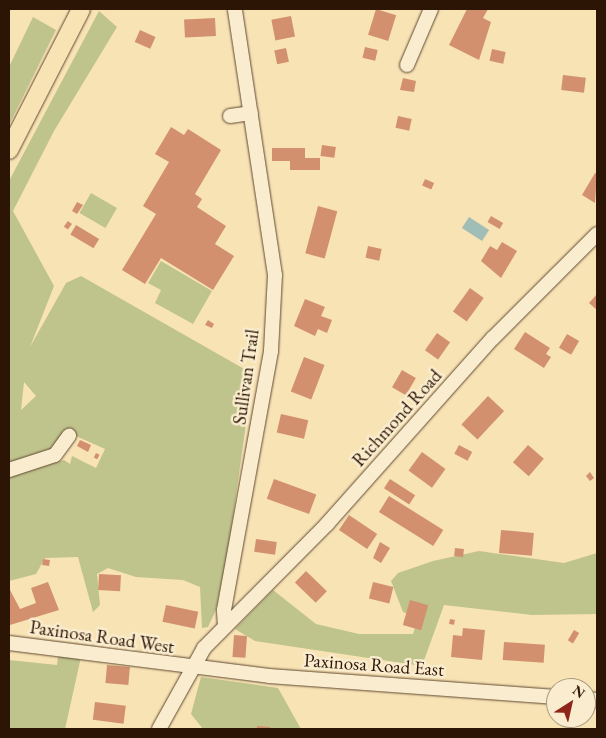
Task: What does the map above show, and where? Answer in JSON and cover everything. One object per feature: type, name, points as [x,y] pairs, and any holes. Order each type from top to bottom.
[{"type":"main road","points":[[9,150],[81,9]]},
{"type":"street","name":"Sullivan Trail","points":[[225,626],[224,610],[272,351],[275,296],[273,245],[250,113],[235,9]]},
{"type":"street","points":[[407,65],[431,9]]},
{"type":"street","points":[[230,116],[250,113]]},
{"type":"street","name":"Richmond Road","points":[[225,626],[327,524],[493,338],[597,234]]},
{"type":"street","points":[[9,470],[55,455],[69,436]]},
{"type":"street","points":[[158,729],[190,667],[225,626]]},
{"type":"street","name":"Paxinosa Road West","points":[[9,643],[190,667]]},
{"type":"street","name":"Paxinosa Road East","points":[[190,667],[546,696]]},
{"type":"green space","points":[[99,11],[117,27],[54,131],[13,211],[54,286],[30,347],[66,283],[81,276],[253,374],[229,545],[216,610],[208,627],[202,628],[200,587],[183,580],[136,577],[108,568],[97,574],[100,605],[93,612],[78,557],[45,558],[36,574],[9,581],[9,474],[64,460],[70,464],[72,456],[96,468],[105,449],[67,432],[43,457],[9,462],[9,181]],"holes":[[[24,382],[36,396],[21,410]]]},
{"type":"green space","points":[[33,17],[56,30],[9,125],[9,67]]},
{"type":"green space","points":[[91,193],[117,208],[105,228],[80,213]]},
{"type":"green space","points":[[161,261],[212,291],[193,324],[155,303],[161,290],[148,283]]},
{"type":"green space","points":[[479,551],[564,563],[597,553],[597,614],[532,615],[444,605],[422,666],[255,641],[235,629],[273,590],[316,624],[359,634],[413,634],[418,618],[403,612],[391,581],[398,573],[433,561]]},
{"type":"green space","points":[[58,656],[81,657],[65,729],[9,729],[9,660],[57,665]]},
{"type":"green space","points":[[201,677],[278,688],[301,729],[203,729],[191,714]]},
{"type":"water","points":[[469,217],[489,230],[482,241],[462,228]]},
{"type":"building","points":[[376,9],[396,15],[388,41],[368,35]]},
{"type":"building","points":[[467,9],[488,9],[483,18],[491,22],[479,60],[449,45]]},
{"type":"building","points":[[291,16],[295,37],[275,40],[271,20]]},
{"type":"building","points":[[215,18],[216,36],[185,38],[184,20]]},
{"type":"building","points":[[140,30],[156,37],[150,49],[135,42]]},
{"type":"building","points":[[365,47],[378,50],[375,61],[363,58]]},
{"type":"building","points":[[286,48],[289,62],[277,64],[274,50]]},
{"type":"building","points":[[492,49],[506,52],[503,64],[490,61]]},
{"type":"building","points":[[563,75],[586,78],[584,93],[561,90]]},
{"type":"building","points":[[403,78],[416,81],[414,92],[400,90]]},
{"type":"building","points":[[398,116],[412,119],[409,131],[396,128]]},
{"type":"building","points":[[171,127],[184,135],[188,129],[221,150],[195,194],[202,199],[197,207],[226,226],[215,244],[234,256],[213,290],[161,258],[145,284],[122,270],[156,214],[143,206],[169,162],[155,154]]},
{"type":"building","points":[[322,145],[336,147],[334,158],[320,156]]},
{"type":"building","points":[[272,148],[305,148],[305,158],[320,158],[320,170],[290,170],[290,161],[272,161]]},
{"type":"building","points":[[595,173],[597,174],[595,203],[582,195]]},
{"type":"building","points":[[425,179],[434,183],[431,189],[422,185]]},
{"type":"building","points":[[77,202],[83,205],[77,214],[72,211]]},
{"type":"building","points":[[318,206],[337,211],[325,259],[305,253]]},
{"type":"building","points":[[491,216],[503,223],[500,229],[488,222]]},
{"type":"building","points":[[68,221],[72,224],[68,230],[64,227]]},
{"type":"building","points":[[76,225],[99,239],[93,248],[70,234]]},
{"type":"building","points":[[502,242],[517,251],[501,278],[481,261],[490,246],[497,250]]},
{"type":"building","points":[[368,246],[382,249],[379,261],[366,258]]},
{"type":"building","points":[[470,288],[484,298],[467,321],[453,311]]},
{"type":"building","points":[[597,294],[597,310],[589,303]]},
{"type":"building","points":[[305,299],[325,307],[321,316],[332,320],[327,333],[318,329],[315,336],[294,326]]},
{"type":"building","points":[[208,320],[214,324],[212,328],[205,325]]},
{"type":"building","points":[[525,332],[550,348],[546,354],[551,357],[544,368],[514,349]]},
{"type":"building","points":[[437,333],[450,342],[438,359],[425,350]]},
{"type":"building","points":[[567,334],[579,341],[571,355],[559,348]]},
{"type":"building","points":[[304,357],[325,365],[311,399],[291,392]]},
{"type":"building","points":[[402,370],[416,378],[406,395],[392,387]]},
{"type":"building","points":[[488,396],[504,411],[477,440],[461,425]]},
{"type":"building","points":[[281,414],[308,420],[304,439],[277,433]]},
{"type":"building","points":[[80,440],[91,445],[88,452],[77,446]]},
{"type":"building","points":[[459,445],[472,452],[468,461],[454,454]]},
{"type":"building","points":[[528,445],[544,459],[529,476],[513,462]]},
{"type":"building","points":[[422,452],[445,469],[432,488],[408,471]]},
{"type":"building","points":[[96,453],[100,455],[97,459],[94,457]]},
{"type":"building","points":[[590,472],[594,478],[590,481],[586,476]]},
{"type":"building","points":[[274,479],[316,494],[309,514],[267,499]]},
{"type":"building","points":[[390,479],[415,495],[409,505],[384,488]]},
{"type":"building","points":[[389,496],[443,530],[433,546],[379,512]]},
{"type":"building","points":[[349,515],[377,534],[367,549],[339,530]]},
{"type":"building","points":[[501,530],[534,533],[532,556],[499,553]]},
{"type":"building","points":[[256,539],[277,542],[275,555],[254,552]]},
{"type":"building","points":[[380,542],[390,548],[381,563],[373,558]]},
{"type":"building","points":[[455,548],[464,549],[463,557],[454,556]]},
{"type":"building","points":[[43,559],[50,560],[49,566],[42,565]]},
{"type":"building","points":[[306,571],[327,591],[316,603],[295,583]]},
{"type":"building","points":[[99,574],[121,575],[120,591],[98,590]]},
{"type":"building","points":[[48,582],[59,610],[10,625],[9,588],[20,609],[36,603],[31,588]]},
{"type":"building","points":[[373,582],[393,587],[389,604],[369,598]]},
{"type":"building","points":[[410,600],[428,605],[421,630],[403,625]]},
{"type":"building","points":[[166,605],[198,612],[195,628],[162,622]]},
{"type":"building","points":[[450,619],[455,620],[454,625],[449,624]]},
{"type":"building","points":[[463,628],[485,630],[482,660],[451,657],[453,635],[462,636]]},
{"type":"building","points":[[574,630],[579,633],[573,643],[568,640]]},
{"type":"building","points":[[234,635],[247,636],[245,658],[232,657]]},
{"type":"building","points":[[504,642],[545,645],[544,663],[503,660]]},
{"type":"building","points":[[107,665],[130,667],[128,685],[105,683]]},
{"type":"building","points":[[95,702],[126,706],[124,724],[93,720]]},
{"type":"building","points":[[257,726],[270,727],[270,729],[257,729]]}]
